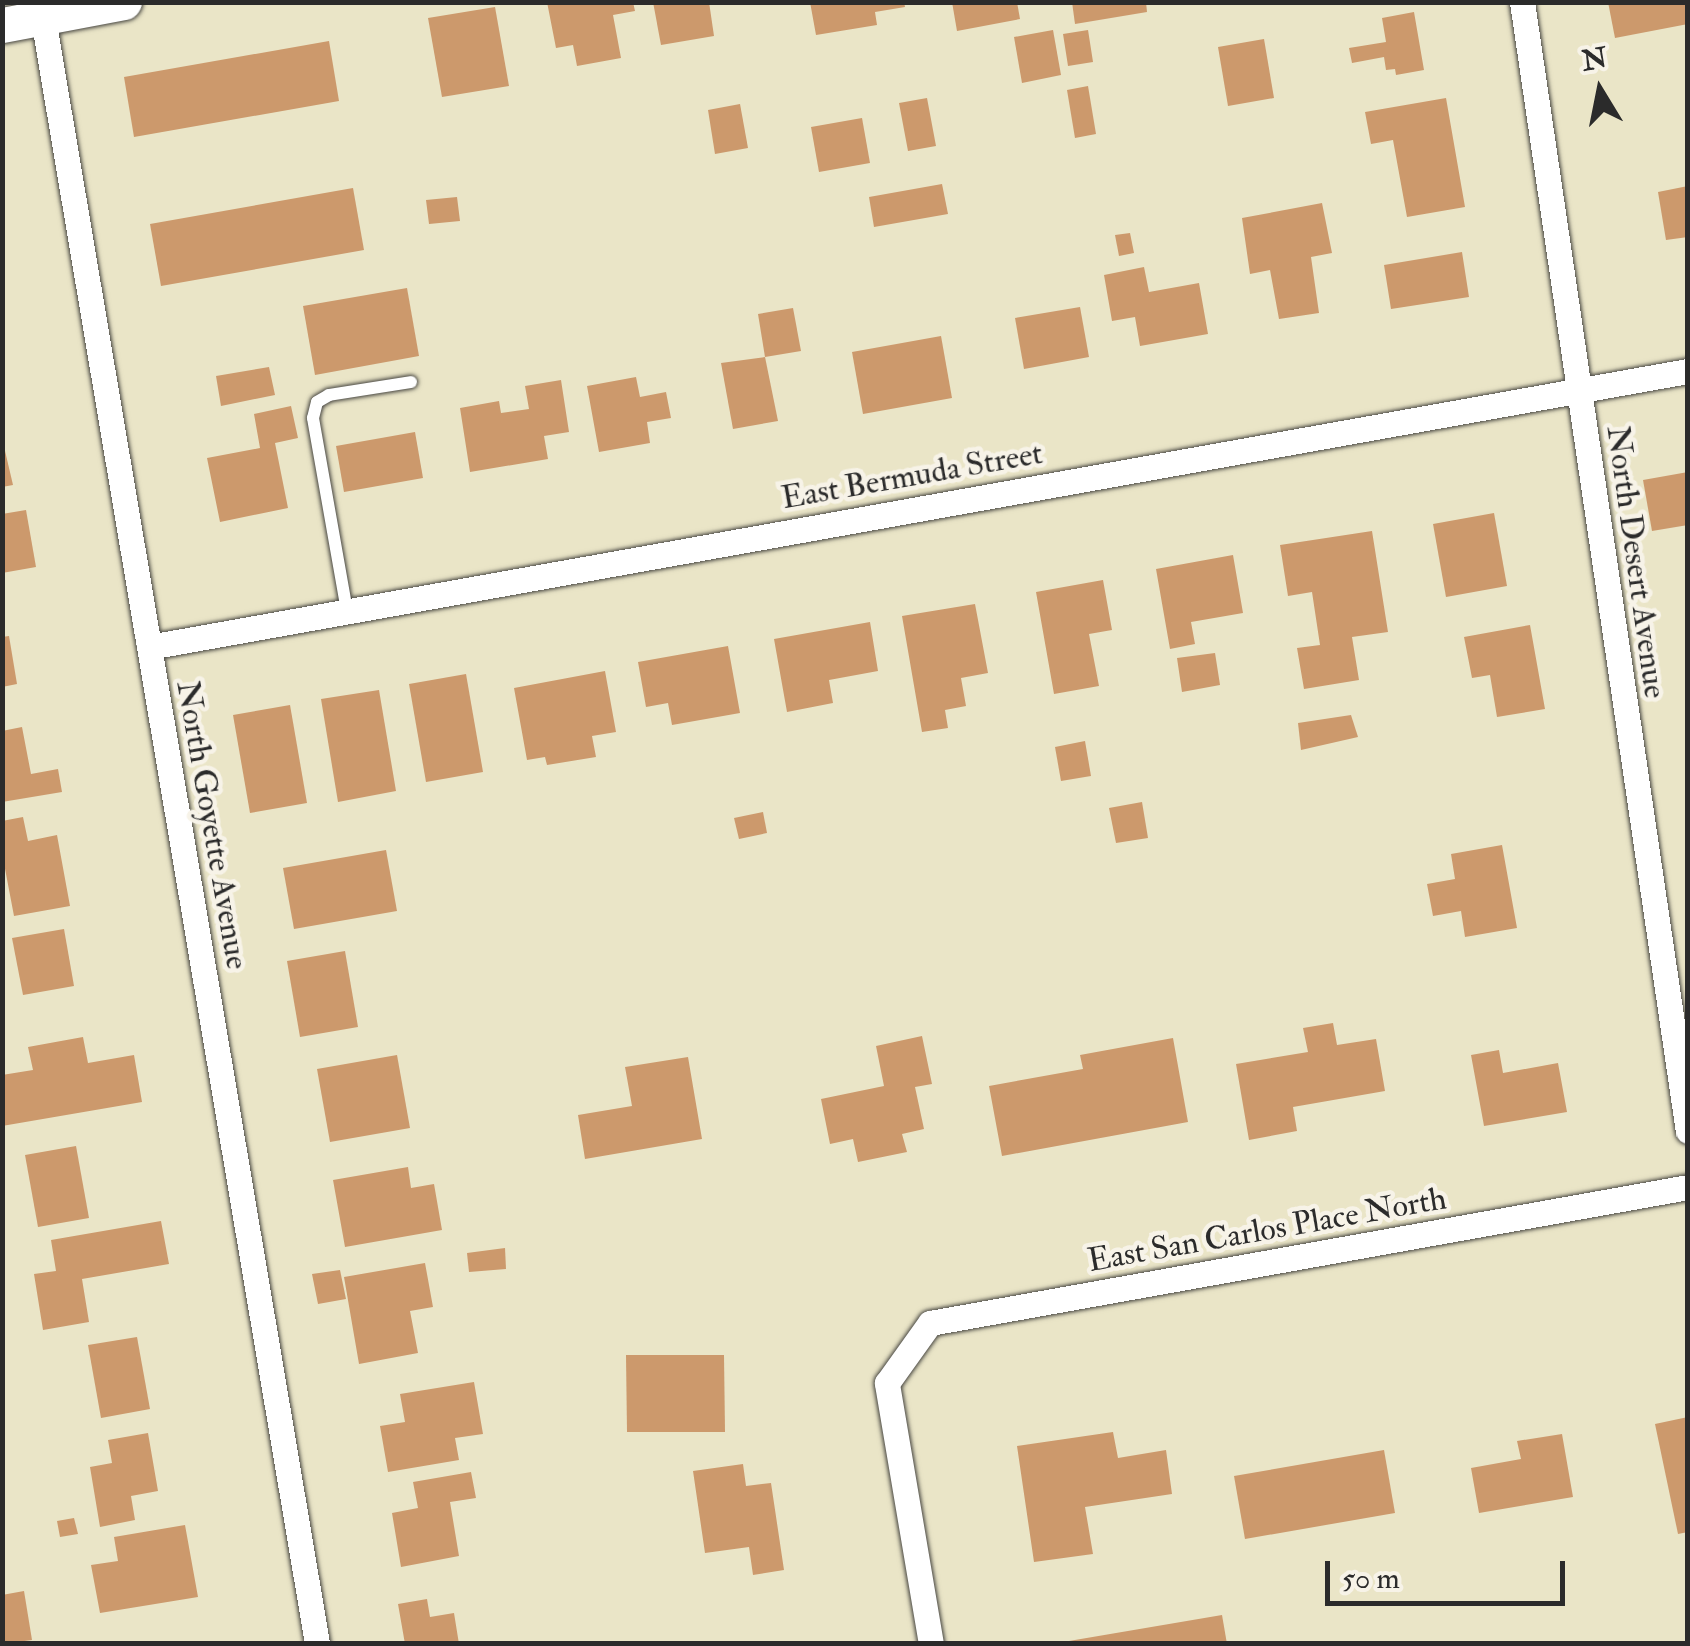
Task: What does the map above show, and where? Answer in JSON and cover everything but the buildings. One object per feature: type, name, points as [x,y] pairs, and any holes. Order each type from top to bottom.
[{"type":"street","points":[[2,24],[124,2]]},
{"type":"street","name":"North Desert Avenue","points":[[1522,2],[1688,1131]]},
{"type":"street","name":"North Goyette Avenue","points":[[43,18],[317,1644]]},
{"type":"street","name":"East Bermuda Street","points":[[149,647],[1688,370]]},
{"type":"street","name":"East San Carlos Place North","points":[[932,1644],[887,1383],[930,1323],[1688,1187]]},
{"type":"lane","points":[[347,611],[313,418],[318,402],[328,395],[411,382]]}]
